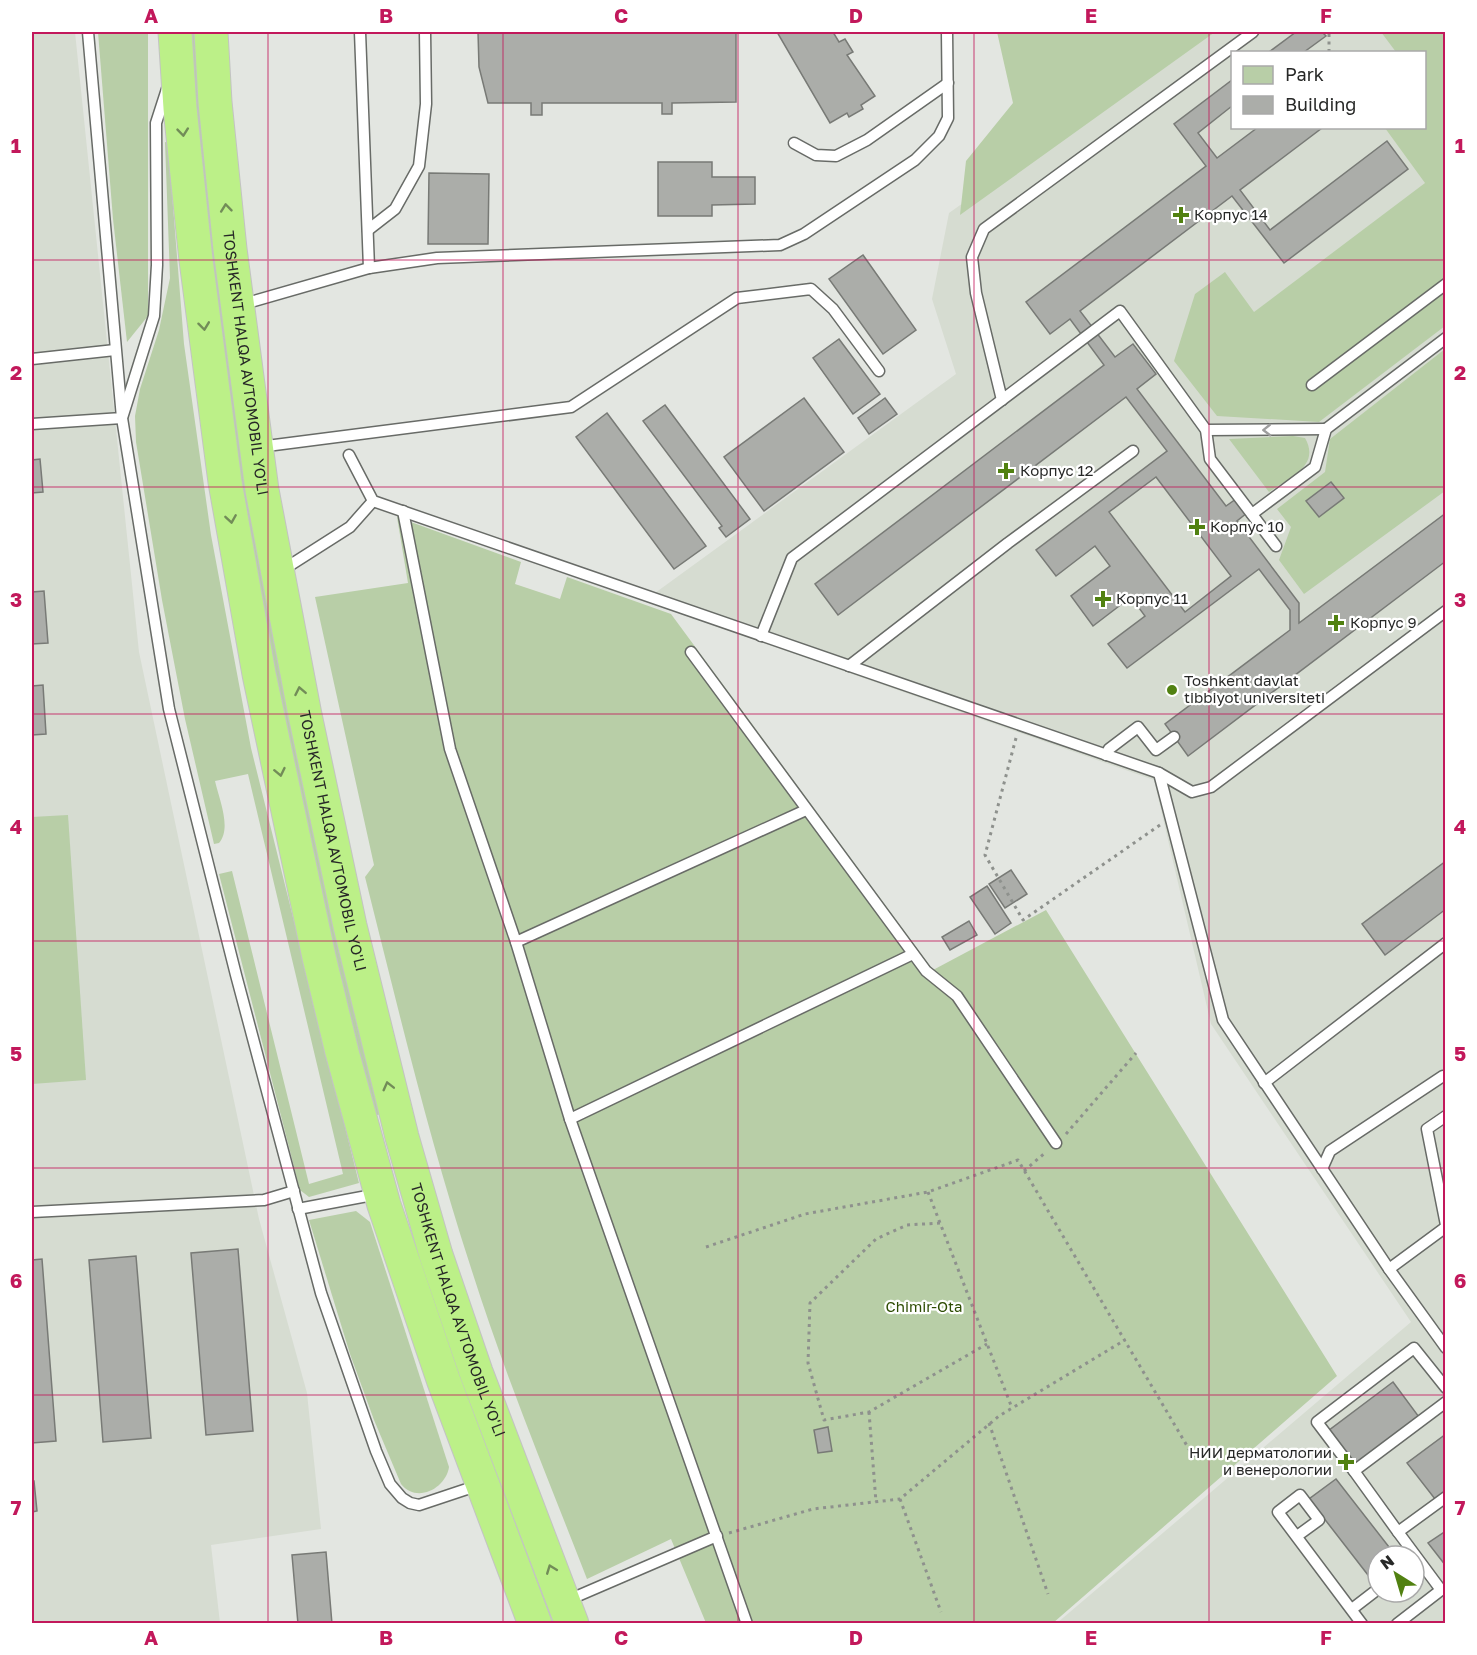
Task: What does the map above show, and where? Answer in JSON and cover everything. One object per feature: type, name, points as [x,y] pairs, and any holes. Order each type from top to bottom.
[{"type":"highway","name":"TOSHKENT HALQA AVTOMOBIL YO'LI","points":[[212,32],[220,151],[237,306],[256,447],[312,750],[348,916],[402,1137],[436,1255],[476,1372],[568,1613]]},
{"type":"highway","points":[[176,45],[184,149],[208,361],[241,579],[319,957],[381,1194],[443,1379],[531,1619]]},
{"type":"highway","points":[[367,1146],[402,1137]]},
{"type":"lane","points":[[88,32],[122,418],[169,709],[298,1209],[321,1293],[376,1451],[395,1492],[410,1503],[419,1505],[482,1484]]},
{"type":"lane","points":[[360,32],[369,268]]},
{"type":"lane","points":[[368,230],[395,209],[419,166],[426,104],[425,32]]},
{"type":"lane","points":[[237,306],[369,268],[436,258],[780,245],[804,234],[915,160],[939,136],[948,118],[948,32]]},
{"type":"lane","points":[[1002,400],[976,293],[972,257],[984,229],[1253,32]]},
{"type":"lane","points":[[122,418],[154,316],[157,265],[156,123],[176,45]]},
{"type":"lane","points":[[794,143],[816,155],[836,156],[867,140],[948,83]]},
{"type":"lane","points":[[1312,385],[1446,284]]},
{"type":"lane","points":[[256,447],[571,408],[737,298],[811,289],[833,309],[879,370]]},
{"type":"lane","points":[[761,636],[792,558],[1120,310],[1206,430],[1210,459],[1276,546]]},
{"type":"lane","points":[[1252,514],[1315,467],[1326,429],[1446,338]]},
{"type":"lane","points":[[32,359],[115,350]]},
{"type":"lane","points":[[32,424],[122,418]]},
{"type":"lane","points":[[1206,430],[1326,429]]},
{"type":"lane","points":[[849,666],[1008,543],[1133,451]]},
{"type":"lane","points":[[349,456],[373,501],[1159,773],[1192,792],[1211,788],[1446,611]]},
{"type":"lane","points":[[278,573],[350,527],[373,501]]},
{"type":"lane","points":[[402,511],[450,749],[516,942],[570,1119],[747,1623]]},
{"type":"lane","points":[[691,652],[926,971],[957,996],[1056,1143]]},
{"type":"lane","points":[[1106,755],[1110,749],[1138,727],[1156,750],[1174,737]]},
{"type":"lane","points":[[1159,773],[1223,1020],[1389,1269],[1446,1348]]},
{"type":"lane","points":[[516,942],[806,810]]},
{"type":"lane","points":[[1264,1083],[1446,943]]},
{"type":"lane","points":[[570,1119],[914,954]]},
{"type":"lane","points":[[1322,1169],[1330,1150],[1443,1076]]},
{"type":"lane","points":[[1389,1269],[1446,1226],[1427,1129],[1446,1116]]},
{"type":"lane","points":[[32,1212],[264,1200],[294,1191]]},
{"type":"lane","points":[[298,1209],[381,1194]]},
{"type":"lane","points":[[1405,1544],[1317,1422],[1414,1348],[1446,1388]]},
{"type":"lane","points":[[1354,1471],[1446,1402]]},
{"type":"lane","points":[[1398,1532],[1446,1497]]},
{"type":"lane","points":[[568,1613],[717,1536]]},
{"type":"lane","points":[[1297,1536],[1362,1623]]},
{"type":"lane","points":[[1397,1623],[1444,1592],[1426,1572]]},
{"type":"lane","points":[[1352,1609],[1366,1598]]},
{"type":"path","points":[[1329,32],[1329,51]]},
{"type":"path","points":[[1019,725],[985,855],[1023,920],[1171,817]]},
{"type":"path","points":[[1024,1171],[1069,1131],[1136,1053]]},
{"type":"path","points":[[706,1247],[805,1214],[928,1192],[1018,1160],[1196,1461]]},
{"type":"path","points":[[928,1192],[1012,1408]]},
{"type":"path","points":[[940,1224],[907,1225],[876,1239],[810,1303],[808,1363],[824,1420],[869,1412],[987,1344]]},
{"type":"path","points":[[717,1536],[813,1509],[900,1499],[989,1423],[1125,1340]]},
{"type":"path","points":[[869,1412],[876,1502]]},
{"type":"path","points":[[989,1423],[1048,1594]]},
{"type":"path","points":[[900,1499],[941,1612]]},
{"type":"shaded area","points":[[32,32],[75,32],[139,652],[259,1219],[307,1393],[321,1529],[211,1545],[220,1623],[32,1624]]},
{"type":"shaded area","name":"Toshkent davlat tibbiyot universiteti","points":[[1202,32],[1445,32],[1445,1623],[1057,1623],[1411,1322],[1211,1024],[1154,780],[644,601],[956,374],[932,299],[949,213]]},
{"type":"green space","points":[[98,32],[148,32],[148,316],[127,342],[113,219]]},
{"type":"green space","points":[[187,32],[197,32],[382,1114],[372,1116],[337,978],[237,487]]},
{"type":"green space","points":[[997,32],[1215,32],[960,215],[966,161],[1013,103]]},
{"type":"green space","points":[[1381,32],[1445,32],[1445,326],[1319,422],[1217,416],[1174,361],[1195,294],[1225,272],[1254,312],[1425,183],[1386,129],[1426,129],[1426,51],[1395,51]]},
{"type":"green space","points":[[165,142],[168,143],[184,344],[211,535],[251,748],[359,1183],[309,1197],[300,1190],[219,874],[232,871],[309,1184],[343,1174],[248,774],[215,781],[225,822],[223,837],[219,843],[214,844],[185,719],[162,600],[136,442],[135,416],[140,389],[159,330],[170,278]]},
{"type":"green space","points":[[1445,349],[1445,491],[1304,594],[1279,560],[1291,527],[1277,509],[1325,472],[1330,439]]},
{"type":"green space","points":[[1293,436],[1305,438],[1309,448],[1306,464],[1269,492],[1229,439]]},
{"type":"green space","name":"Chimir-Ota","points":[[397,517],[521,562],[515,584],[560,599],[567,577],[671,614],[933,970],[1046,910],[1337,1376],[1053,1623],[706,1623],[671,1539],[587,1579],[512,1385],[471,1268],[428,1122],[365,877],[374,865],[315,597],[408,583]]},
{"type":"green space","points":[[68,815],[86,1080],[32,1084],[32,817]]},
{"type":"green space","points":[[356,1211],[370,1222],[449,1467],[447,1475],[437,1487],[422,1493],[408,1490],[401,1484],[374,1420],[350,1354],[309,1220]]},
{"type":"building","points":[[478,32],[736,32],[736,102],[672,103],[672,114],[662,114],[662,103],[542,103],[542,115],[531,115],[531,103],[488,103],[479,67]]},
{"type":"building","points":[[777,32],[833,32],[839,42],[845,39],[853,52],[847,55],[875,96],[861,105],[863,109],[849,117],[847,113],[830,123]]},
{"type":"building","points":[[1296,32],[1322,32],[1326,36],[1305,51],[1270,51]]},
{"type":"building","points":[[1231,81],[1231,107],[1198,133],[1217,158],[1256,129],[1321,129],[1240,190],[1270,230],[1387,141],[1408,169],[1284,263],[1232,196],[1080,311],[1115,357],[1133,344],[1156,374],[1137,389],[1226,506],[1236,499],[1247,513],[1237,521],[1299,603],[1299,623],[1446,513],[1446,561],[1188,756],[1165,724],[1290,630],[1290,610],[1259,569],[1127,668],[1108,644],[1145,616],[1131,597],[1093,626],[1071,596],[1110,566],[1095,546],[1056,576],[1036,550],[1167,451],[1126,397],[838,615],[815,584],[1104,365],[1070,319],[1050,334],[1026,302],[1206,166],[1174,124]],"holes":[[[1156,477],[1231,576],[1185,612],[1109,512]]]},
{"type":"building","points":[[658,162],[712,162],[712,177],[755,177],[755,204],[712,205],[712,216],[658,216]]},
{"type":"building","points":[[429,173],[489,174],[488,244],[428,244]]},
{"type":"building","points":[[863,255],[916,330],[883,354],[829,279]]},
{"type":"building","points":[[839,339],[880,394],[853,414],[813,358]]},
{"type":"building","points":[[804,398],[844,452],[764,511],[724,457]]},
{"type":"building","points":[[885,398],[897,414],[869,434],[858,418]]},
{"type":"building","points":[[665,405],[750,519],[726,537],[719,528],[722,526],[643,421]]},
{"type":"building","points":[[607,413],[706,546],[674,569],[576,437]]},
{"type":"building","points":[[40,459],[43,492],[32,493],[32,460]]},
{"type":"building","points":[[1331,482],[1344,498],[1319,517],[1306,501]]},
{"type":"building","points":[[44,591],[48,643],[32,644],[32,592]]},
{"type":"building","points":[[43,685],[46,734],[32,735],[32,686]]},
{"type":"building","points":[[1446,861],[1446,909],[1385,955],[1362,924]]},
{"type":"building","points":[[1011,870],[1027,894],[1005,908],[989,884]]},
{"type":"building","points":[[987,886],[1011,923],[995,934],[970,897]]},
{"type":"building","points":[[969,921],[977,935],[950,950],[942,937]]},
{"type":"building","points":[[238,1249],[253,1431],[206,1435],[191,1253]]},
{"type":"building","points":[[136,1256],[151,1438],[103,1442],[89,1260]]},
{"type":"building","points":[[42,1259],[56,1441],[32,1443],[32,1260]]},
{"type":"building","points":[[1393,1382],[1419,1417],[1354,1465],[1328,1431]]},
{"type":"building","points":[[828,1427],[832,1451],[818,1453],[814,1430]]},
{"type":"building","points":[[1446,1434],[1446,1491],[1435,1499],[1407,1463]]},
{"type":"building","points":[[1336,1479],[1387,1544],[1366,1544],[1366,1572],[1309,1499]]},
{"type":"building","points":[[32,1481],[34,1481],[37,1511],[32,1512]]},
{"type":"building","points":[[1446,1531],[1446,1566],[1428,1543]]},
{"type":"building","points":[[326,1552],[332,1624],[298,1624],[292,1555]]},
{"type":"place","name":"Корпус 14","points":[[1181,215]]},
{"type":"place","name":"Корпус 12","points":[[1006,471]]},
{"type":"place","name":"Корпус 10","points":[[1197,527]]},
{"type":"place","name":"Корпус 11","points":[[1103,599]]},
{"type":"place","name":"Корпус 9","points":[[1336,623]]},
{"type":"place","name":"Toshkent davlat tibbiyot universiteti","points":[[1172,690]]},
{"type":"place","name":"НИИ дерматологии и венерологии","points":[[1346,1462]]}]
